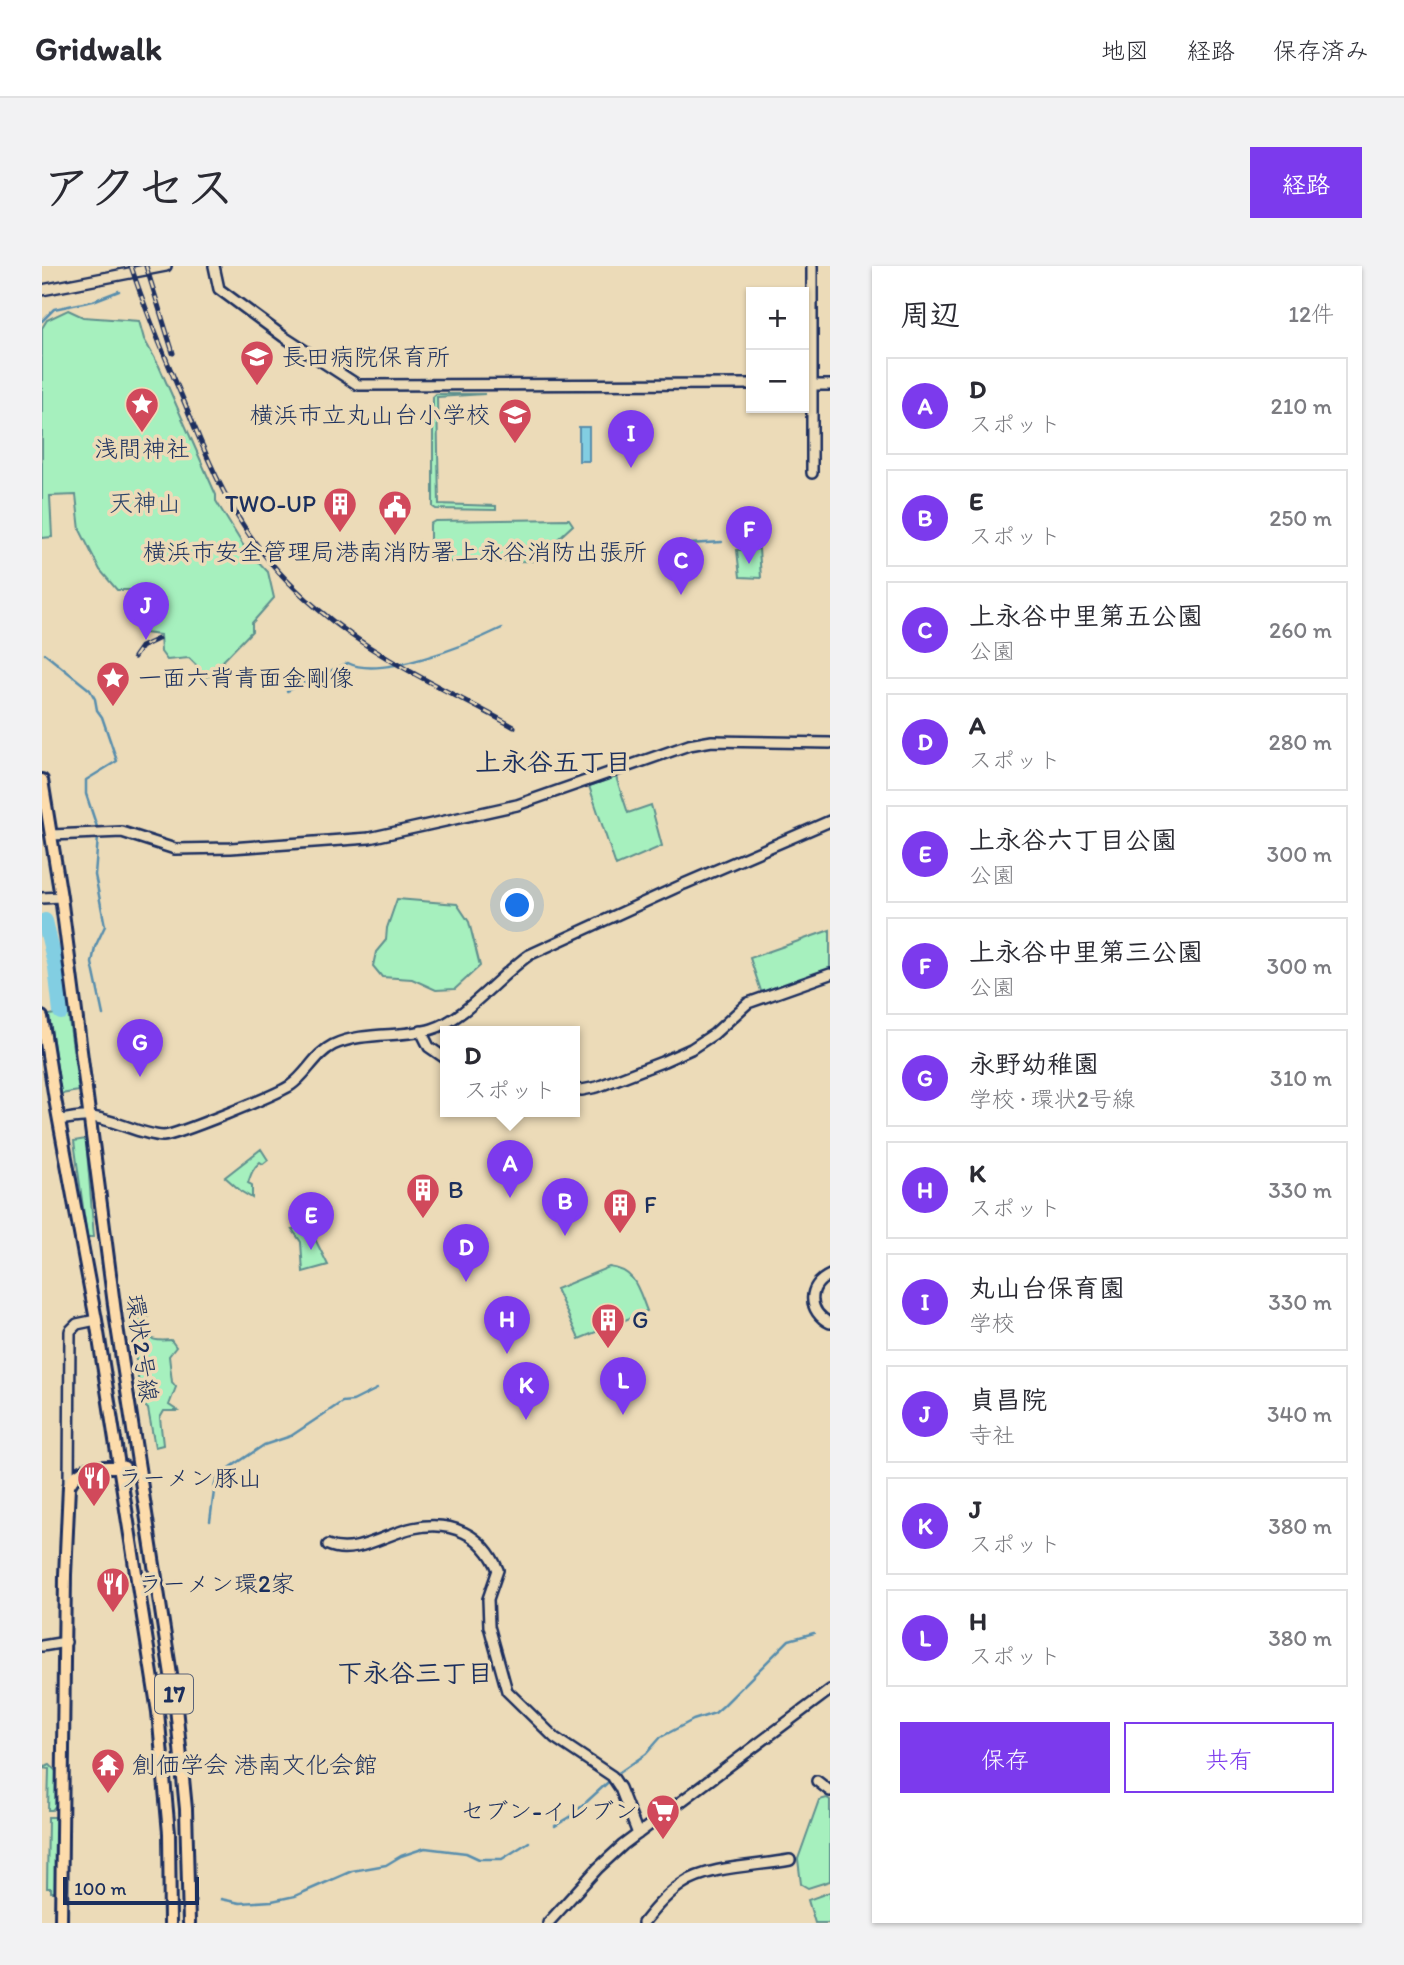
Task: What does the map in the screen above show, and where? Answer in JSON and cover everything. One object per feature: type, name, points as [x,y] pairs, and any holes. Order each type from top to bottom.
[{"type":"main road","name":"環状2号線","points":[[42,780],[61,897],[137,1466],[181,1747],[187,1829],[189,1923]]},
{"type":"main road","name":"環状2号線","points":[[42,1017],[96,1320],[164,1758],[169,1833],[170,1923]]},
{"type":"main road","points":[[61,1923],[65,1575],[69,1486],[76,1475],[89,1468],[137,1466]]},
{"type":"street","points":[[42,290],[166,266]]},
{"type":"street","points":[[214,266],[219,289],[284,337],[358,385],[746,384]]},
{"type":"street","points":[[809,355],[812,266]]},
{"type":"street","points":[[809,385],[830,385]]},
{"type":"street","points":[[809,407],[812,473]]},
{"type":"street","points":[[51,835],[122,832],[175,849],[231,848],[369,838],[517,805],[690,745],[712,741],[830,743]]},
{"type":"street","points":[[441,1026],[513,966],[547,945],[830,821]]},
{"type":"street","points":[[42,898],[61,897]]},
{"type":"street","points":[[580,1090],[597,1087],[691,1049],[714,1034],[748,1003],[830,974]]},
{"type":"street","points":[[59,1120],[90,1117],[164,1136],[279,1093],[303,1076],[325,1050],[335,1044],[440,1026]]},
{"type":"street","points":[[421,1031],[429,1047],[440,1055]]},
{"type":"street","points":[[830,1275],[816,1286],[812,1297],[814,1309],[821,1318],[830,1323]]},
{"type":"street","points":[[69,1486],[70,1331],[77,1324],[96,1320]]},
{"type":"street","points":[[328,1545],[336,1549],[356,1546],[414,1527],[449,1527],[470,1534],[482,1544],[491,1554],[498,1570],[488,1599],[489,1626],[507,1691],[555,1738],[614,1778],[638,1834]]},
{"type":"street","points":[[42,1646],[66,1642]]},
{"type":"street","points":[[548,1923],[598,1868],[638,1834],[830,1690]]},
{"type":"street","points":[[817,1781],[830,1791]]},
{"type":"street","points":[[643,1923],[682,1883],[701,1874],[790,1860]]},
{"type":"green space","name":"天神山","points":[[68,310],[83,317],[139,321],[144,339],[159,366],[216,495],[216,501],[243,545],[268,572],[274,598],[252,623],[252,631],[220,664],[214,675],[196,678],[196,665],[189,658],[167,660],[161,652],[160,635],[144,633],[136,627],[130,590],[117,590],[100,570],[80,530],[76,495],[50,496],[52,537],[42,538],[42,328],[47,320]]},
{"type":"green space","points":[[436,394],[485,394],[437,397],[439,504],[496,506],[496,510],[433,507],[433,397]]},
{"type":"green space","points":[[569,519],[573,525],[534,561],[437,562],[430,555],[430,524],[435,521]]},
{"type":"green space","points":[[759,549],[761,578],[740,577],[737,550]]},
{"type":"green space","points":[[616,777],[628,813],[651,805],[662,846],[616,866],[589,786]]},
{"type":"green space","points":[[397,899],[457,904],[469,922],[480,966],[455,989],[436,990],[412,979],[382,977],[373,966],[376,952],[386,940],[387,928]]},
{"type":"green space","points":[[830,930],[830,969],[762,994],[750,958]]},
{"type":"green space","points":[[68,1012],[79,1091],[61,1094],[49,1015]]},
{"type":"green space","points":[[86,1139],[94,1237],[87,1237],[74,1141]]},
{"type":"green space","points":[[261,1149],[268,1160],[263,1164],[260,1162],[251,1174],[248,1183],[252,1185],[252,1198],[225,1177]]},
{"type":"green space","points":[[313,1222],[313,1235],[328,1265],[303,1272],[301,1242],[292,1229]]},
{"type":"green space","points":[[609,1267],[631,1276],[647,1311],[579,1339],[556,1289]]},
{"type":"green space","points":[[148,1318],[146,1330],[149,1337],[171,1340],[176,1347],[169,1356],[172,1382],[176,1387],[169,1405],[178,1411],[164,1411],[160,1418],[163,1445],[155,1447],[148,1409],[141,1402],[134,1344],[138,1342],[134,1323],[136,1319]]},
{"type":"green space","points":[[50,1765],[56,1771],[56,1805],[52,1810],[48,1810],[49,1769],[42,1768]]},
{"type":"green space","points":[[819,1800],[830,1800],[830,1881],[808,1888],[801,1884],[798,1859]]},
{"type":"green space","points":[[48,1817],[56,1817],[55,1892],[47,1888]]},
{"type":"green space","points":[[830,1892],[830,1923],[815,1923],[808,1900]]},
{"type":"water","points":[[579,427],[589,427],[589,461],[579,461]]},
{"type":"waterway","points":[[42,321],[54,309],[93,301],[119,291]]},
{"type":"waterway","points":[[689,544],[722,542]]},
{"type":"waterway","points":[[287,691],[348,663],[363,667],[403,664],[447,651],[502,628]]},
{"type":"waterway","points":[[45,654],[90,690],[117,761],[86,780],[86,794],[98,830]]},
{"type":"waterway","points":[[98,837],[95,875],[105,926],[95,947],[92,963],[103,1015]]},
{"type":"waterway","points":[[45,921],[56,967],[61,1012]]},
{"type":"waterway","points":[[210,1521],[215,1484],[219,1475],[264,1445],[291,1436],[342,1402],[353,1401],[377,1389]]},
{"type":"waterway","points":[[555,1826],[570,1817],[617,1774],[646,1754],[661,1737],[693,1720],[715,1713],[789,1640],[814,1633]]},
{"type":"waterway","points":[[221,1899],[240,1903],[295,1896],[352,1871],[386,1865],[401,1856],[425,1848],[466,1853],[479,1859],[502,1859],[529,1842]]},
{"type":"railway","points":[[131,266],[155,333],[222,488],[252,539],[271,563],[319,610],[364,644],[514,727]]},
{"type":"railway","points":[[146,266],[173,353]]},
{"type":"railway","points":[[134,657],[141,647],[158,639]]},
{"type":"place","name":"長田病院保育所","points":[[257,387]]},
{"type":"place","name":"浅間神社","points":[[142,434]]},
{"type":"place","name":"横浜市立丸山台小学校","points":[[515,445]]},
{"type":"place","name":"丸山台保育園","points":[[631,468]]},
{"type":"place","name":"TWO-UP","points":[[340,534]]},
{"type":"place","name":"横浜市安全管理局港南消防署上永谷消防出張所","points":[[395,537]]},
{"type":"place","name":"上永谷中里第三公園","points":[[749,564]]},
{"type":"place","name":"上永谷中里第五公園","points":[[681,595]]},
{"type":"place","name":"貞昌院","points":[[146,640]]},
{"type":"place","name":"一面六背青面金剛像","points":[[113,708]]},
{"type":"place","name":"永野幼稚園","points":[[140,1077]]},
{"type":"place","name":"D","points":[[510,1198]]},
{"type":"place","name":"B","points":[[423,1220]]},
{"type":"place","name":"F","points":[[620,1235]]},
{"type":"place","name":"E","points":[[565,1236]]},
{"type":"place","name":"上永谷六丁目公園","points":[[311,1250]]},
{"type":"place","name":"A","points":[[466,1282]]},
{"type":"place","name":"G","points":[[608,1350]]},
{"type":"place","name":"K","points":[[507,1354]]},
{"type":"place","name":"H","points":[[623,1415]]},
{"type":"place","name":"J","points":[[526,1420]]},
{"type":"place","name":"ラーメン豚山","points":[[94,1508]]},
{"type":"place","name":"ラーメン環2家","points":[[113,1614]]},
{"type":"place","name":"創価学会 港南文化会館","points":[[108,1795]]},
{"type":"place","name":"セブン-イレブン","points":[[663,1841]]},
{"type":"district","name":"上永谷五丁目","points":[[553,762]]},
{"type":"district","name":"下永谷三丁目","points":[[415,1673]]}]
